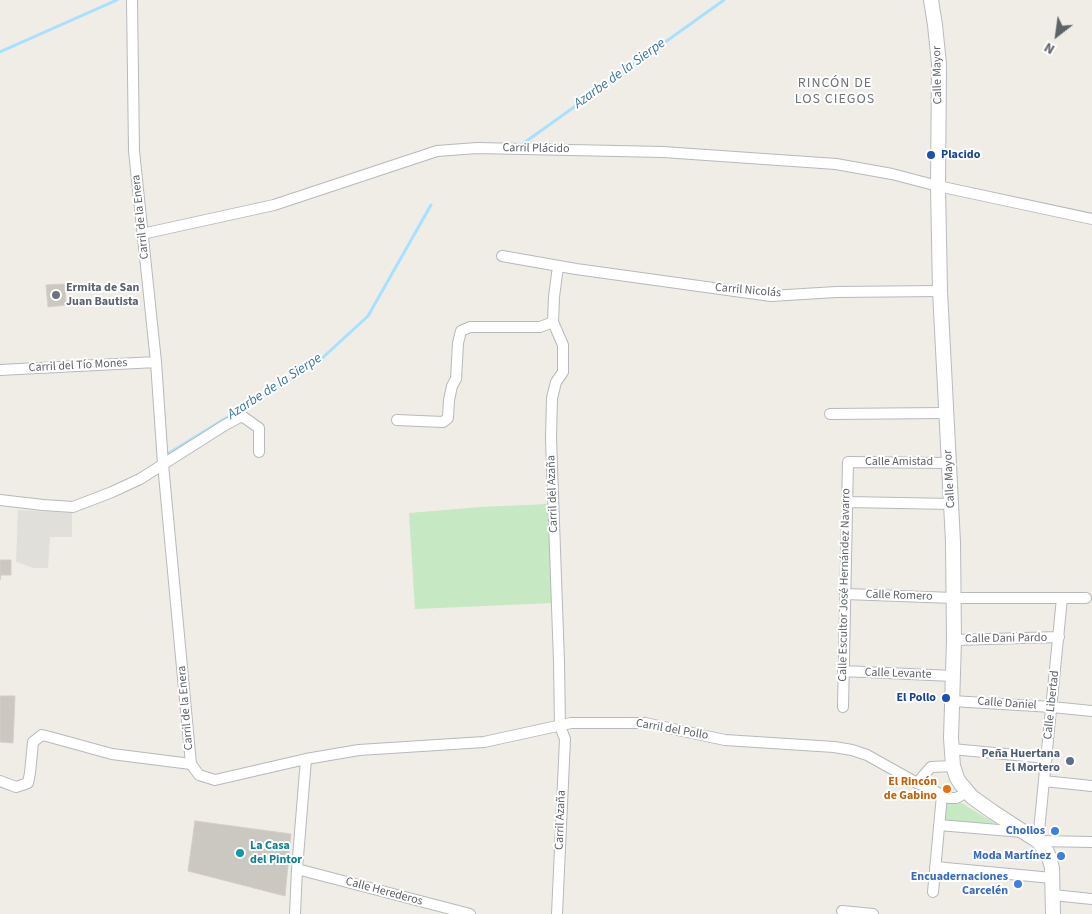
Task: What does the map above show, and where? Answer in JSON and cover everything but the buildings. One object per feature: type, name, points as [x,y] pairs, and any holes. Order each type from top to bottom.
[{"type":"main road","name":"Calle Mayor","points":[[931,0],[939,64],[938,186],[940,291],[952,504],[954,598],[952,749],[954,766],[957,778],[968,792],[985,806],[1038,841],[1047,852],[1052,878],[1053,914]]},
{"type":"street","name":"Carril de la Enera","points":[[132,1],[134,151],[156,362],[163,464],[191,764],[200,775],[214,780],[306,759]]},
{"type":"street","name":"Carril Plácido","points":[[142,234],[274,205],[437,152],[477,148],[663,152],[836,164],[892,174],[938,186],[1092,219]]},
{"type":"street","name":"Carril Nicolás","points":[[502,256],[558,266],[770,296],[836,292],[940,291]]},
{"type":"street","name":"Carril del Azaña","points":[[558,266],[554,297],[554,322],[562,345],[563,372],[556,382],[552,398],[551,438],[560,726]]},
{"type":"street","points":[[397,420],[443,422],[448,418],[449,400],[452,386],[456,379],[458,344],[461,331],[470,327],[540,327],[554,322]]},
{"type":"street","name":"Carril del Tío Mones","points":[[0,370],[156,362]]},
{"type":"street","points":[[830,414],[946,414]]},
{"type":"street","points":[[0,500],[73,507],[140,479],[242,416],[259,428],[260,452]]},
{"type":"street","name":"Calle Amistad","points":[[848,462],[949,463]]},
{"type":"street","name":"Calle Escultor José Hernández Navarro","points":[[843,707],[848,462]]},
{"type":"street","points":[[847,502],[952,504]]},
{"type":"street","name":"Calle Romero","points":[[845,594],[954,598],[1086,598]]},
{"type":"street","name":"Calle Libertad","points":[[1038,841],[1062,598]]},
{"type":"street","name":"Calle Dani Pardo","points":[[954,640],[1059,637]]},
{"type":"street","name":"Calle Levante","points":[[843,671],[953,676]]},
{"type":"street","name":"Calle Daniel","points":[[952,701],[1092,711]]},
{"type":"street","name":"Carril del Pollo","points":[[306,759],[359,750],[484,742],[571,723],[645,723],[725,740],[834,747],[852,750],[867,755],[948,798],[956,798],[968,792]]},
{"type":"street","name":"Carril Azaña","points":[[557,914],[564,739],[560,726]]},
{"type":"street","points":[[0,781],[16,787],[28,784],[33,742],[42,736],[112,754],[191,764]]},
{"type":"street","points":[[952,749],[1047,758]]},
{"type":"street","points":[[295,914],[306,759]]},
{"type":"street","points":[[917,783],[931,767],[954,766]]},
{"type":"street","points":[[1044,782],[1092,786]]},
{"type":"street","points":[[933,892],[942,795]]},
{"type":"street","points":[[939,825],[1026,833]]},
{"type":"street","points":[[1038,841],[1092,842]]},
{"type":"street","points":[[935,867],[1052,878]]},
{"type":"street","name":"Calle Herederos","points":[[297,869],[470,914]]},
{"type":"street","points":[[1053,895],[1092,899]]},
{"type":"street","points":[[842,911],[874,914]]},
{"type":"shaded area","points":[[18,510],[72,513],[72,537],[50,537],[48,568],[33,568],[16,562]]},
{"type":"green space","points":[[548,504],[552,603],[415,609],[409,513]]},
{"type":"green space","points":[[946,802],[960,802],[994,823],[994,825],[945,824],[944,804]]},
{"type":"waterway","points":[[0,52],[117,0]]},
{"type":"waterway","name":"Azarbe de la Sierpe","points":[[521,145],[724,0]]},
{"type":"waterway","name":"Azarbe de la Sierpe","points":[[169,453],[318,362],[368,316],[431,205]]},
{"type":"place","name":"Placido","points":[[931,155]]},
{"type":"place","name":"Ermita de San Juan Bautista","points":[[56,295]]},
{"type":"place","name":"El Pollo","points":[[946,698]]},
{"type":"place","name":"Peña Huertana El Mortero","points":[[1070,761]]},
{"type":"place","name":"El Rincón de Gabino","points":[[947,789]]},
{"type":"place","name":"Chollos","points":[[1055,831]]},
{"type":"place","name":"La Casa del Pintor","points":[[240,853]]},
{"type":"place","name":"Moda Martínez","points":[[1061,856]]},
{"type":"place","name":"Encuadernaciones Carcelén","points":[[1018,884]]},
{"type":"district","name":"RINCÓN DE LOS CIEGOS","points":[[835,92]]}]
